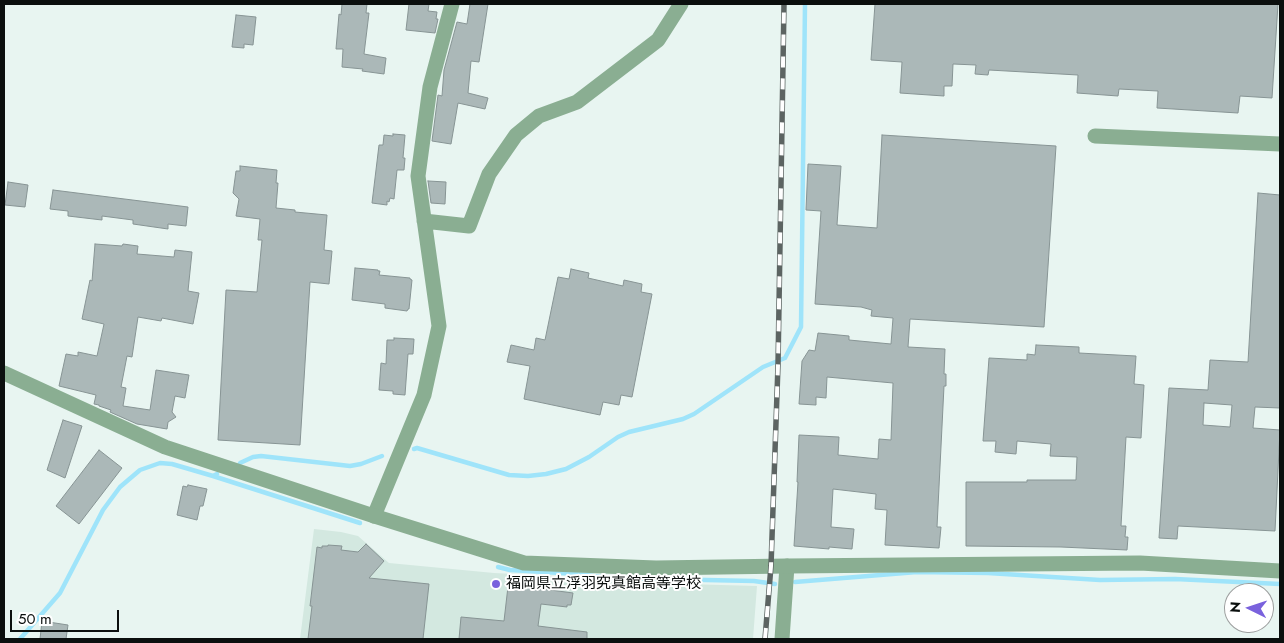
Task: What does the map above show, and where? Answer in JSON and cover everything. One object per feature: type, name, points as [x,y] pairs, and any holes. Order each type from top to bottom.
[{"type":"street","points":[[374,516],[424,395],[439,326],[418,176],[430,87],[452,4]]},
{"type":"street","points":[[424,221],[469,226],[489,174],[516,135],[539,116],[577,102],[658,40],[681,4]]},
{"type":"street","points":[[1095,136],[1280,144]]},
{"type":"street","points":[[4,373],[166,447],[374,516],[524,563],[656,568],[1140,563],[1280,571]]},
{"type":"street","points":[[782,639],[787,566]]},
{"type":"shaded area","name":"福岡県立浮羽究真館高等学校","points":[[314,529],[358,536],[389,563],[494,573],[577,577],[612,582],[757,586],[753,639],[300,639]]},
{"type":"building","points":[[342,4],[367,4],[366,13],[369,13],[364,54],[386,58],[384,74],[342,67],[343,49],[336,49],[339,14],[341,15]]},
{"type":"building","points":[[409,4],[429,4],[428,11],[437,12],[436,19],[438,19],[435,33],[406,30]]},
{"type":"building","points":[[470,4],[488,4],[479,62],[471,61],[468,93],[488,98],[485,109],[458,103],[451,144],[432,141],[438,95],[442,96],[444,70],[457,22],[467,24]]},
{"type":"building","points":[[875,4],[1278,4],[1272,98],[1240,96],[1238,113],[1157,108],[1158,91],[1119,89],[1118,96],[1077,93],[1078,75],[989,70],[988,75],[975,74],[976,65],[953,64],[952,86],[944,86],[944,96],[900,93],[902,62],[871,60]]},
{"type":"building","points":[[236,15],[256,17],[253,45],[244,44],[244,48],[232,47]]},
{"type":"building","points":[[393,134],[405,135],[404,170],[397,170],[394,199],[390,198],[389,202],[387,201],[387,205],[372,203],[379,145],[383,145],[384,135],[393,136]]},
{"type":"building","points":[[882,135],[1056,146],[1044,327],[910,319],[908,347],[945,349],[944,374],[946,374],[946,386],[944,386],[937,527],[941,527],[939,548],[885,545],[887,510],[875,509],[876,494],[833,489],[831,527],[854,529],[852,549],[794,546],[799,435],[839,437],[838,455],[878,459],[879,439],[891,440],[893,383],[827,377],[826,398],[816,397],[816,405],[799,404],[802,361],[809,350],[815,351],[818,333],[849,336],[849,340],[891,344],[893,318],[871,316],[872,310],[861,307],[815,304],[821,211],[806,210],[808,164],[841,166],[837,225],[877,228]]},
{"type":"building","points":[[240,166],[277,170],[276,208],[327,215],[324,250],[332,251],[329,284],[310,282],[300,445],[218,440],[226,290],[257,292],[262,240],[258,240],[260,219],[236,216],[239,199],[233,193],[236,171],[240,171]]},
{"type":"building","points":[[428,181],[446,182],[445,204],[431,203]]},
{"type":"building","points":[[8,182],[28,185],[25,207],[5,205]]},
{"type":"building","points":[[53,190],[188,207],[186,226],[168,224],[168,229],[133,224],[133,220],[102,216],[102,220],[68,216],[68,211],[50,209]]},
{"type":"building","points":[[1258,193],[1280,195],[1280,408],[1255,407],[1253,428],[1280,430],[1275,531],[1178,526],[1177,539],[1159,538],[1169,388],[1208,390],[1210,360],[1248,362]],"holes":[[[1204,403],[1232,405],[1230,427],[1203,425]]]},
{"type":"building","points":[[95,244],[138,246],[137,254],[174,257],[175,250],[192,252],[188,291],[199,293],[193,324],[162,318],[161,321],[138,317],[132,357],[127,356],[121,387],[126,388],[123,406],[150,410],[156,370],[189,375],[185,398],[175,396],[172,412],[176,417],[168,422],[167,429],[137,424],[110,412],[111,410],[94,404],[96,395],[59,386],[66,354],[78,356],[78,352],[97,356],[104,324],[82,319],[90,280],[92,281]]},
{"type":"building","points":[[355,268],[378,270],[380,271],[379,275],[410,278],[412,280],[409,309],[407,311],[385,308],[385,304],[352,300]]},
{"type":"building","points":[[571,269],[589,273],[588,278],[623,286],[624,280],[642,284],[641,292],[652,294],[632,397],[621,395],[619,405],[603,402],[600,415],[524,399],[530,366],[507,362],[511,345],[534,350],[536,338],[545,340],[558,277],[569,279]]},
{"type":"building","points":[[394,338],[414,339],[413,354],[408,354],[405,395],[393,394],[393,391],[379,390],[381,363],[386,364],[387,340],[394,340]]},
{"type":"building","points":[[1036,345],[1079,347],[1079,353],[1136,356],[1134,384],[1144,385],[1141,438],[1126,437],[1121,526],[1126,526],[1125,537],[1128,537],[1127,550],[966,546],[966,482],[1076,480],[1077,457],[1050,456],[1051,444],[1017,441],[1016,454],[995,452],[996,441],[983,441],[989,358],[1027,360],[1027,354],[1035,355]]},
{"type":"building","points":[[63,420],[82,426],[65,478],[47,470]]},
{"type":"building","points":[[99,450],[122,468],[79,524],[56,506]]},
{"type":"building","points":[[188,485],[207,489],[197,520],[177,515],[183,486],[187,487]]},
{"type":"building","points":[[366,544],[384,561],[369,578],[429,584],[423,639],[308,639],[317,547],[322,548],[322,546],[328,545],[342,546],[341,550],[358,552]]},
{"type":"building","points":[[509,578],[544,582],[543,589],[573,593],[571,605],[567,605],[567,607],[541,604],[538,626],[587,632],[587,639],[459,639],[461,617],[504,621]]},
{"type":"building","points":[[42,621],[68,625],[66,639],[40,639]]},
{"type":"waterway","points":[[414,449],[417,448],[509,475],[528,476],[546,474],[566,469],[629,432],[683,419],[694,414],[763,367],[785,358],[801,327],[805,4]]},
{"type":"waterway","points":[[240,463],[253,457],[261,456],[350,466],[382,456]]},
{"type":"waterway","points":[[20,639],[60,593],[103,510],[120,487],[140,470],[160,463],[172,464],[213,476],[217,474]]},
{"type":"waterway","points":[[213,476],[360,523]]},
{"type":"waterway","points":[[498,567],[510,570],[610,578],[754,581],[775,584]]},
{"type":"waterway","points":[[795,582],[917,572],[988,573],[1100,580],[1175,579],[1280,584]]},
{"type":"railway","points":[[765,639],[771,566],[778,365],[784,4]]},
{"type":"place","name":"福岡県立浮羽究真館高等学校","points":[[496,584]]}]
